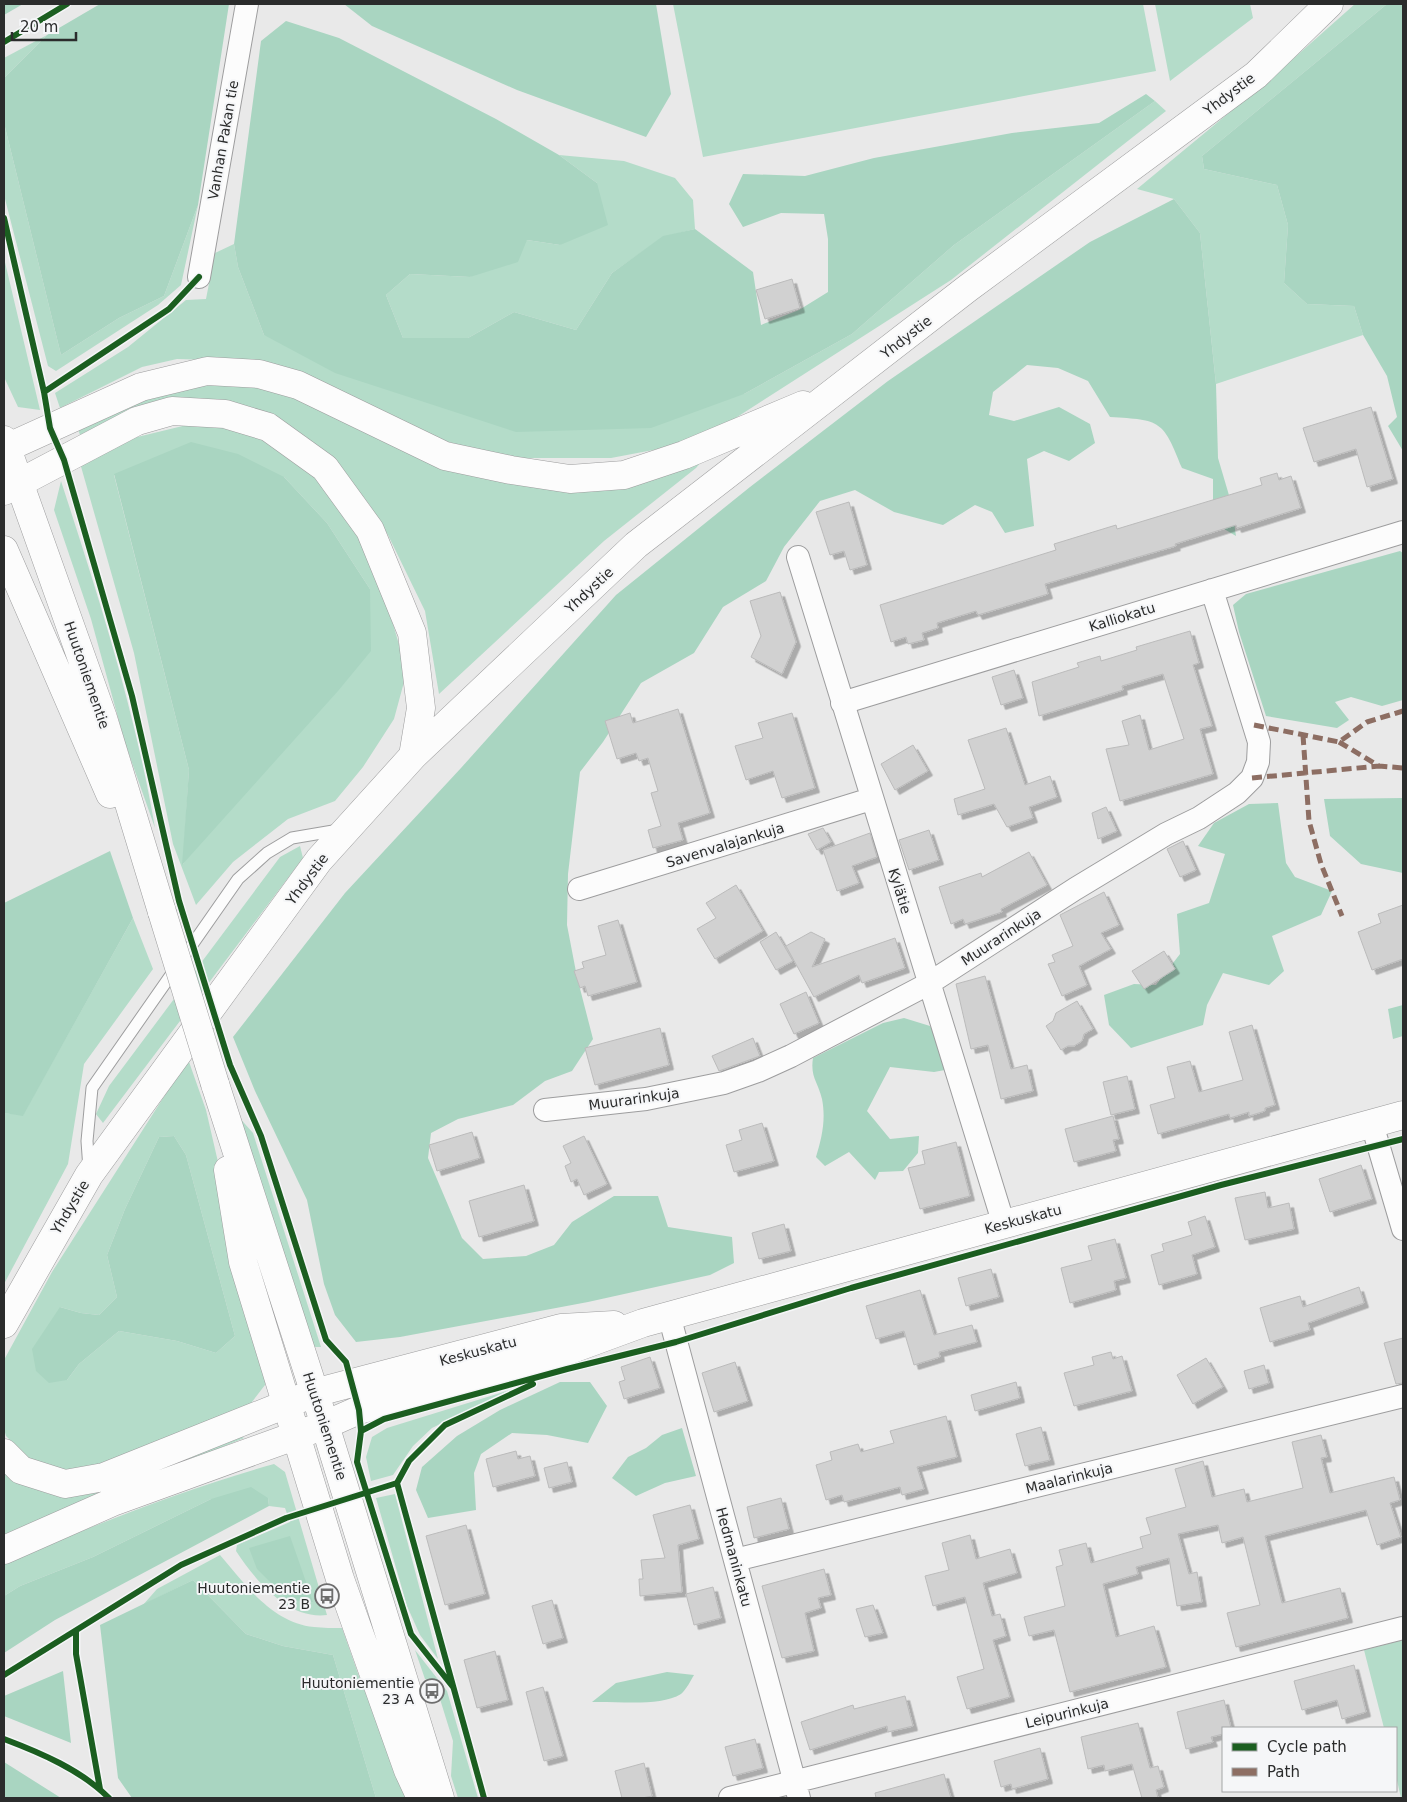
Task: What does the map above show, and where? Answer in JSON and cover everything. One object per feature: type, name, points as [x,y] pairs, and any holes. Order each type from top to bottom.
[{"type":"main road","name":"Yhdystie","points":[[4,1324],[89,1175],[313,868],[413,756],[636,545],[839,390],[968,288],[1256,75],[1329,4]]},
{"type":"main road","points":[[5,446],[141,387],[207,371],[242,373],[259,374],[298,385],[445,456],[511,470],[570,479],[624,474],[684,455],[839,390]]},
{"type":"main road","points":[[12,487],[137,422],[172,411],[224,414],[268,427],[325,468],[370,530],[412,633],[421,708],[413,756]]},
{"type":"main road","name":"Huutoniementie","points":[[5,446],[12,487],[103,718],[215,1084],[325,1425],[440,1798]]},
{"type":"main road","name":"Huutoniementie","points":[[4,550],[162,912]]},
{"type":"main road","name":"Huutoniementie","points":[[215,1084],[242,1262],[340,1579],[408,1770],[421,1798]]},
{"type":"main road","name":"Keskuskatu","points":[[4,1550],[115,1501],[325,1425],[359,1410],[564,1352],[643,1323],[1403,1115]]},
{"type":"main road","name":"Keskuskatu","points":[[4,1453],[22,1470],[64,1484],[104,1477],[314,1393],[561,1328],[643,1323]]},
{"type":"street","name":"Vanhan Pakan tie","points":[[199,277],[247,4]]},
{"type":"street","name":"Kalliokatu","points":[[842,703],[1403,532]]},
{"type":"street","name":"Kylätie","points":[[798,557],[928,984],[1004,1225]]},
{"type":"street","name":"Muurarinkuja","points":[[545,1110],[646,1099],[724,1082],[758,1071],[791,1056],[928,984],[1075,889],[1166,834],[1199,818],[1237,793],[1252,778],[1258,762],[1259,742],[1212,590]]},
{"type":"street","name":"Savenvalajankuja","points":[[579,889],[871,799]]},
{"type":"street","points":[[1372,1124],[1403,1229]]},
{"type":"street","name":"Hedmaninkatu","points":[[669,1316],[797,1790]]},
{"type":"street","name":"Maalarinkuja","points":[[735,1560],[1403,1396]]},
{"type":"street","name":"Leipurinkuja","points":[[730,1798],[797,1790],[1403,1628]]},
{"type":"lane","points":[[89,1175],[87,1141],[92,1088],[238,879],[267,853],[292,838],[348,829]]},
{"type":"green space","points":[[4,4],[23,4],[4,15]]},
{"type":"green space","points":[[100,4],[229,4],[198,205],[164,296],[119,318],[61,355],[4,123],[4,78],[47,35]]},
{"type":"green space","points":[[344,4],[656,4],[671,94],[646,137],[517,90],[372,26]]},
{"type":"green space","points":[[673,4],[1143,4],[1156,71],[703,157]]},
{"type":"green space","points":[[1155,4],[1250,4],[1253,18],[1170,81]]},
{"type":"green space","points":[[1355,4],[1387,4],[1202,156],[1204,169],[1277,185],[1288,225],[1284,283],[1307,304],[1354,306],[1363,335],[1216,384],[1200,233],[1174,199],[1137,189],[1276,74]]},
{"type":"green space","points":[[1387,4],[1403,4],[1403,451],[1388,426],[1397,417],[1387,376],[1363,335],[1354,306],[1307,304],[1284,283],[1288,225],[1277,185],[1204,169],[1202,156]]},
{"type":"green space","points":[[286,21],[339,38],[496,119],[559,155],[597,183],[608,225],[560,245],[527,240],[518,262],[470,277],[410,274],[386,295],[403,338],[468,338],[514,312],[576,330],[612,273],[663,236],[695,229],[753,272],[761,325],[799,310],[828,292],[828,239],[824,214],[781,213],[743,227],[729,204],[743,174],[805,176],[874,158],[1012,133],[1099,123],[1146,94],[1155,101],[954,245],[852,334],[744,394],[651,428],[516,432],[335,373],[264,335],[238,267],[234,244],[261,41]]},
{"type":"green space","points":[[47,35],[4,78],[4,58]]},
{"type":"green space","points":[[1155,101],[1166,111],[951,280],[734,419],[669,447],[611,458],[510,458],[441,440],[245,361],[177,359],[142,367],[60,408],[55,393],[128,347],[186,300],[206,299],[215,253],[234,244],[238,267],[264,335],[744,394],[852,334],[954,245]]},
{"type":"green space","points":[[4,123],[61,355],[119,318],[164,296],[198,205],[181,285],[158,305],[56,371],[48,366],[4,195]]},
{"type":"green space","points":[[559,155],[624,161],[675,178],[693,200],[695,229],[663,237],[612,273],[576,330],[514,312],[468,338],[403,338],[386,295],[410,274],[470,277],[527,240],[560,245],[597,183]]},
{"type":"green space","points":[[1174,199],[1200,233],[1216,384],[1218,458],[1231,502],[1236,536],[1219,526],[1213,501],[1213,479],[1182,468],[1170,440],[1158,426],[1140,419],[1110,417],[1088,381],[1058,368],[1027,365],[993,392],[989,415],[1014,421],[1059,407],[1090,424],[1095,443],[1069,461],[1044,451],[1027,459],[1034,526],[1005,533],[992,512],[975,505],[943,525],[894,512],[855,490],[820,501],[784,547],[766,581],[723,607],[694,653],[641,683],[603,742],[580,772],[568,874],[567,925],[577,977],[593,1039],[572,1071],[545,1081],[513,1105],[458,1119],[431,1133],[428,1158],[462,1238],[483,1259],[526,1256],[554,1245],[572,1222],[614,1196],[658,1196],[668,1227],[732,1237],[734,1263],[710,1275],[588,1302],[400,1337],[356,1342],[335,1315],[324,1284],[307,1200],[255,1091],[233,1037],[345,893],[461,768],[616,595],[750,487],[888,381],[1090,242]]},
{"type":"green space","points":[[4,258],[40,410],[18,407],[4,377]]},
{"type":"green space","points":[[215,383],[251,385],[293,395],[471,475],[702,461],[696,468],[604,541],[439,694],[425,611],[388,535],[369,504],[341,469],[305,438],[143,406],[80,435],[78,429],[134,399]]},
{"type":"green space","points":[[195,423],[239,429],[288,453],[319,482],[353,525],[391,617],[400,648],[404,682],[394,719],[363,767],[335,801],[288,819],[233,862],[196,905],[173,844],[134,653],[80,463],[125,440]],"holes":[[[114,475],[284,477],[327,523],[370,589],[183,864],[189,770]]]},
{"type":"green space","points":[[191,442],[238,454],[284,477],[327,523],[370,589],[371,651],[338,691],[182,865],[189,770],[114,474]]},
{"type":"green space","points":[[61,481],[102,610],[126,696],[147,784],[155,828],[125,743],[91,619],[54,510]]},
{"type":"green space","points":[[1400,551],[1403,553],[1403,700],[1382,706],[1351,697],[1335,702],[1349,720],[1337,728],[1266,716],[1239,632],[1233,605],[1246,594]]},
{"type":"green space","points":[[1403,798],[1403,873],[1361,864],[1330,836],[1324,799]]},
{"type":"green space","points":[[1278,803],[1286,863],[1295,877],[1332,891],[1321,915],[1272,936],[1284,971],[1269,985],[1223,973],[1207,1005],[1203,1025],[1131,1048],[1109,1025],[1104,995],[1134,984],[1156,985],[1180,954],[1177,914],[1209,903],[1225,854],[1198,846],[1214,823],[1249,804]]},
{"type":"green space","points":[[300,846],[303,858],[103,1123],[96,1114],[109,1086],[280,857]]},
{"type":"green space","points":[[110,851],[133,918],[23,1116],[4,1113],[4,903]]},
{"type":"green space","points":[[133,918],[153,969],[84,1064],[68,1164],[4,1284],[4,1113],[23,1115]]},
{"type":"green space","points":[[1403,1005],[1403,1036],[1393,1039],[1388,1009]]},
{"type":"green space","points":[[904,1018],[930,1026],[944,1050],[945,1070],[934,1072],[890,1067],[867,1111],[890,1139],[919,1136],[918,1153],[903,1171],[879,1172],[875,1180],[849,1152],[825,1166],[816,1157],[822,1135],[824,1114],[822,1099],[813,1075],[813,1058],[883,1023]]},
{"type":"green space","points":[[188,1059],[206,1110],[266,1370],[265,1385],[248,1407],[80,1471],[47,1467],[31,1461],[6,1436],[4,1429],[4,1360],[52,1272]],"holes":[[[174,1136],[186,1155],[235,1336],[216,1353],[177,1341],[119,1331],[79,1364],[67,1380],[60,1307],[81,1313],[99,1315],[117,1297],[107,1255],[125,1209],[159,1137]]]},
{"type":"green space","points":[[237,1115],[253,1133],[321,1347],[314,1347]]},
{"type":"green space","points":[[174,1136],[186,1155],[235,1336],[216,1353],[177,1341],[119,1331],[79,1364],[67,1380],[49,1383],[36,1371],[32,1349],[60,1307],[81,1313],[99,1315],[117,1297],[107,1255],[125,1209],[159,1137]]},
{"type":"green space","points":[[560,1382],[590,1382],[607,1406],[588,1443],[547,1435],[512,1433],[481,1454],[474,1473],[476,1510],[428,1518],[416,1490],[422,1467],[457,1436],[500,1410]]},
{"type":"green space","points":[[510,1390],[432,1428],[413,1446],[393,1475],[371,1481],[366,1457],[372,1437],[387,1428]]},
{"type":"green space","points":[[682,1428],[696,1476],[665,1483],[636,1496],[612,1478],[628,1457],[646,1448],[662,1435]]},
{"type":"green space","points":[[236,1433],[244,1438],[4,1537],[4,1470],[24,1484],[49,1494],[77,1494]]},
{"type":"green space","points":[[274,1464],[285,1472],[327,1615],[313,1615],[286,1605],[263,1585],[236,1551],[237,1545],[290,1522],[285,1508],[269,1506],[268,1498],[211,1499],[93,1557],[20,1586],[4,1596],[4,1563],[138,1509],[205,1485]]},
{"type":"green space","points":[[251,1487],[268,1498],[269,1506],[55,1620],[4,1653],[4,1596],[20,1586],[93,1557],[211,1499]]},
{"type":"green space","points":[[395,1494],[438,1659],[420,1635],[407,1606],[376,1498]]},
{"type":"green space","points":[[290,1536],[313,1602],[288,1600],[257,1569],[249,1548]]},
{"type":"green space","points":[[220,1555],[261,1600],[285,1618],[299,1624],[314,1627],[342,1628],[361,1682],[411,1798],[376,1798],[333,1655],[283,1646],[246,1634],[193,1580],[143,1605],[157,1589]]},
{"type":"green space","points":[[193,1580],[246,1634],[283,1646],[333,1655],[376,1798],[132,1798],[118,1778],[100,1625]]},
{"type":"green space","points":[[1403,1640],[1403,1798],[1401,1798],[1397,1780],[1397,1727],[1384,1727],[1364,1650]]},
{"type":"green space","points":[[415,1650],[447,1691],[478,1798],[458,1798],[451,1776],[453,1741],[435,1683],[425,1679]]},
{"type":"green space","points":[[63,1671],[71,1743],[4,1716],[4,1696]]},
{"type":"green space","points":[[667,1672],[694,1675],[681,1694],[662,1701],[592,1702],[616,1683]]},
{"type":"green space","points":[[4,1762],[61,1798],[4,1798]]},
{"type":"building","points":[[792,279],[800,308],[765,319],[756,290]]},
{"type":"building","points":[[1371,407],[1393,479],[1367,487],[1356,449],[1314,462],[1303,428]]},
{"type":"building","points":[[1277,473],[1279,480],[1291,476],[1301,508],[1237,528],[1236,525],[1175,544],[1176,546],[1045,584],[1048,594],[978,615],[976,611],[937,623],[938,628],[922,633],[924,640],[908,644],[906,637],[891,642],[880,605],[1056,550],[1054,544],[1116,525],[1117,529],[1262,485],[1260,478]]},
{"type":"building","points":[[849,502],[867,565],[850,570],[844,551],[830,555],[816,512]]},
{"type":"building","points":[[780,592],[796,642],[782,674],[751,657],[761,636],[750,601]]},
{"type":"building","points":[[1190,631],[1199,663],[1193,665],[1212,726],[1200,729],[1213,774],[1120,801],[1106,749],[1129,745],[1122,721],[1140,715],[1149,750],[1184,739],[1163,674],[1122,686],[1123,690],[1039,716],[1032,682],[1079,667],[1077,663],[1100,656],[1101,661],[1137,650],[1136,647]]},
{"type":"building","points":[[1014,670],[1023,698],[1001,705],[992,677]]},
{"type":"building","points":[[678,709],[710,813],[678,823],[683,840],[653,848],[648,830],[661,826],[651,793],[658,791],[648,758],[639,761],[636,753],[617,759],[605,721],[630,713],[633,723]]},
{"type":"building","points":[[792,713],[815,788],[782,798],[773,771],[746,780],[735,746],[763,738],[758,723]]},
{"type":"building","points":[[1006,728],[1025,785],[1050,776],[1057,797],[1029,807],[1033,818],[1007,827],[994,804],[958,815],[954,799],[985,789],[968,740]]},
{"type":"building","points":[[913,745],[928,771],[895,790],[881,764]]},
{"type":"building","points":[[1106,807],[1117,831],[1098,839],[1092,813]]},
{"type":"building","points":[[823,828],[831,842],[817,850],[808,834]]},
{"type":"building","points":[[929,830],[939,860],[909,870],[899,840]]},
{"type":"building","points":[[870,833],[877,857],[852,866],[859,883],[837,891],[823,850]]},
{"type":"building","points":[[1183,841],[1196,870],[1180,877],[1167,849]]},
{"type":"building","points":[[1029,852],[1047,885],[1001,909],[1002,912],[965,924],[963,919],[951,924],[939,887],[981,873],[982,877]]},
{"type":"building","points":[[736,885],[763,931],[715,959],[697,929],[716,918],[706,903]]},
{"type":"building","points":[[1104,892],[1119,925],[1101,933],[1111,949],[1079,966],[1087,985],[1062,996],[1048,964],[1055,962],[1052,955],[1073,946],[1060,915]]},
{"type":"building","points":[[1403,905],[1403,959],[1372,970],[1358,932],[1381,923],[1378,914]]},
{"type":"building","points":[[618,920],[637,982],[588,996],[585,986],[580,988],[574,971],[584,968],[582,962],[606,955],[598,926]]},
{"type":"building","points":[[776,932],[793,961],[776,970],[760,942]]},
{"type":"building","points":[[811,932],[825,939],[812,967],[895,938],[905,968],[862,983],[859,975],[814,997],[786,946]]},
{"type":"building","points":[[1164,951],[1175,969],[1144,989],[1132,971]]},
{"type":"building","points":[[985,976],[1011,1069],[1027,1065],[1033,1091],[1001,1099],[988,1045],[971,1049],[956,984]]},
{"type":"building","points":[[806,992],[819,1023],[794,1034],[780,1004]]},
{"type":"building","points":[[1077,1001],[1093,1029],[1084,1034],[1082,1041],[1061,1050],[1046,1026],[1053,1021],[1056,1013]]},
{"type":"building","points":[[1252,1025],[1275,1105],[1265,1108],[1265,1111],[1249,1116],[1249,1112],[1230,1118],[1229,1114],[1158,1134],[1150,1105],[1175,1098],[1167,1067],[1190,1061],[1199,1092],[1243,1080],[1229,1032]]},
{"type":"building","points":[[660,1028],[669,1065],[595,1085],[585,1048]]},
{"type":"building","points":[[753,1038],[760,1056],[719,1071],[712,1056]]},
{"type":"building","points":[[1127,1076],[1135,1109],[1111,1115],[1103,1082]]},
{"type":"building","points":[[1113,1116],[1119,1139],[1113,1140],[1116,1151],[1074,1162],[1065,1129]]},
{"type":"building","points":[[762,1123],[774,1161],[734,1172],[726,1145],[742,1140],[739,1130]]},
{"type":"building","points":[[472,1132],[480,1158],[437,1171],[429,1145]]},
{"type":"building","points":[[584,1136],[607,1184],[584,1195],[577,1179],[571,1182],[565,1166],[571,1163],[563,1146]]},
{"type":"building","points":[[956,1142],[970,1196],[920,1209],[908,1168],[925,1164],[922,1151]]},
{"type":"building","points":[[1361,1165],[1372,1199],[1330,1212],[1319,1179]]},
{"type":"building","points":[[524,1185],[534,1221],[479,1237],[469,1201]]},
{"type":"building","points":[[1265,1192],[1268,1208],[1289,1203],[1294,1229],[1245,1240],[1235,1198]]},
{"type":"building","points":[[1205,1216],[1215,1247],[1192,1255],[1197,1274],[1159,1285],[1151,1255],[1164,1251],[1162,1244],[1192,1235],[1188,1222]]},
{"type":"building","points":[[784,1224],[791,1251],[759,1259],[752,1233]]},
{"type":"building","points":[[1115,1239],[1126,1278],[1114,1281],[1116,1290],[1070,1303],[1061,1268],[1092,1260],[1088,1246]]},
{"type":"building","points":[[991,1269],[999,1297],[966,1306],[958,1278]]},
{"type":"building","points":[[1359,1287],[1364,1303],[1308,1323],[1310,1330],[1270,1342],[1260,1308],[1300,1296],[1303,1307]]},
{"type":"building","points":[[920,1290],[934,1335],[972,1325],[977,1342],[939,1352],[940,1357],[914,1365],[904,1331],[876,1339],[866,1306]]},
{"type":"building","points":[[1403,1338],[1403,1383],[1396,1384],[1384,1343]]},
{"type":"building","points":[[1111,1352],[1113,1359],[1122,1356],[1132,1391],[1074,1406],[1064,1373],[1094,1365],[1092,1357]]},
{"type":"building","points":[[650,1357],[660,1388],[624,1399],[619,1382],[625,1380],[621,1367]]},
{"type":"building","points":[[1206,1358],[1223,1387],[1193,1404],[1177,1375]]},
{"type":"building","points":[[735,1362],[748,1401],[714,1412],[702,1373]]},
{"type":"building","points":[[1264,1365],[1269,1383],[1249,1389],[1244,1371]]},
{"type":"building","points":[[1016,1382],[1020,1398],[975,1411],[971,1395]]},
{"type":"building","points":[[946,1416],[957,1457],[917,1467],[924,1489],[902,1495],[900,1487],[844,1502],[842,1495],[826,1500],[816,1465],[832,1460],[830,1452],[858,1444],[861,1452],[894,1443],[890,1431]]},
{"type":"building","points":[[1041,1427],[1050,1460],[1025,1466],[1016,1434]]},
{"type":"building","points":[[1321,1435],[1327,1457],[1321,1458],[1330,1493],[1394,1477],[1400,1500],[1390,1503],[1401,1537],[1377,1545],[1366,1510],[1265,1536],[1282,1603],[1340,1588],[1348,1618],[1236,1647],[1227,1613],[1260,1605],[1243,1537],[1222,1543],[1218,1525],[1178,1534],[1189,1574],[1197,1572],[1202,1602],[1177,1606],[1169,1558],[1136,1567],[1138,1574],[1103,1584],[1116,1637],[1154,1626],[1166,1667],[1070,1692],[1054,1630],[1029,1636],[1024,1617],[1065,1606],[1056,1567],[1063,1565],[1059,1550],[1086,1543],[1091,1563],[1143,1548],[1140,1537],[1151,1534],[1146,1518],[1186,1507],[1175,1469],[1203,1461],[1212,1497],[1244,1489],[1247,1502],[1303,1488],[1292,1442]]},
{"type":"building","points":[[516,1451],[518,1459],[530,1456],[535,1476],[493,1487],[486,1459]]},
{"type":"building","points":[[567,1462],[572,1482],[549,1488],[544,1468]]},
{"type":"building","points":[[781,1498],[789,1529],[754,1538],[747,1507]]},
{"type":"building","points":[[690,1505],[699,1539],[678,1545],[682,1592],[640,1596],[639,1579],[643,1579],[641,1560],[665,1558],[653,1515]]},
{"type":"building","points":[[466,1525],[485,1594],[445,1605],[426,1536]]},
{"type":"building","points":[[970,1535],[976,1559],[1010,1549],[1017,1573],[983,1583],[992,1616],[1000,1614],[1006,1636],[993,1640],[1010,1697],[967,1709],[957,1677],[984,1669],[965,1597],[933,1606],[925,1576],[949,1570],[942,1543]]},
{"type":"building","points":[[824,1569],[831,1595],[818,1598],[821,1608],[805,1613],[814,1651],[782,1658],[762,1586]]},
{"type":"building","points":[[713,1587],[721,1618],[694,1625],[686,1594]]},
{"type":"building","points":[[552,1600],[563,1638],[543,1644],[532,1606]]},
{"type":"building","points":[[873,1605],[883,1633],[865,1637],[856,1609]]},
{"type":"building","points":[[495,1651],[508,1700],[477,1708],[464,1660]]},
{"type":"building","points":[[1354,1665],[1366,1712],[1342,1719],[1337,1700],[1302,1710],[1294,1681]]},
{"type":"building","points":[[543,1687],[563,1756],[544,1761],[526,1692]]},
{"type":"building","points":[[905,1696],[913,1726],[888,1732],[887,1726],[810,1750],[801,1722],[853,1705],[854,1709]]},
{"type":"building","points":[[1224,1700],[1231,1727],[1222,1727],[1222,1734],[1211,1737],[1213,1742],[1186,1749],[1177,1712]]},
{"type":"building","points":[[1138,1723],[1150,1768],[1158,1766],[1164,1787],[1156,1790],[1158,1798],[1142,1798],[1132,1764],[1105,1771],[1104,1765],[1088,1769],[1081,1737]]},
{"type":"building","points":[[755,1739],[763,1768],[733,1776],[725,1747]]},
{"type":"building","points":[[1040,1748],[1048,1779],[1012,1789],[1011,1784],[1001,1787],[994,1761]]},
{"type":"building","points":[[644,1763],[652,1796],[622,1798],[615,1771]]},
{"type":"building","points":[[944,1774],[951,1798],[876,1798],[875,1793]]},
{"type":"marked path","points":[[1254,725],[1339,742],[1367,722],[1403,711]]},
{"type":"marked path","points":[[1303,735],[1309,821],[1321,864],[1342,916]]},
{"type":"marked path","points":[[1339,742],[1379,766],[1403,768]]},
{"type":"marked path","points":[[1252,778],[1379,766]]},
{"type":"cycle path","points":[[4,42],[67,4]]},
{"type":"cycle path","points":[[4,218],[44,392],[50,428],[64,460],[132,696],[179,901],[230,1065],[261,1136],[326,1340],[346,1362],[359,1410],[361,1431],[357,1462],[411,1634],[453,1687]]},
{"type":"cycle path","points":[[44,392],[169,309],[199,277]]},
{"type":"cycle path","points":[[361,1431],[384,1419],[567,1369],[676,1342],[851,1288],[1221,1185],[1403,1139]]},
{"type":"cycle path","points":[[4,1675],[181,1565],[286,1518],[397,1483],[409,1461],[445,1425],[533,1384]]},
{"type":"cycle path","points":[[397,1483],[484,1798]]},
{"type":"cycle path","points":[[76,1632],[76,1654],[100,1789]]},
{"type":"cycle path","points":[[4,1739],[60,1763],[86,1779],[109,1798]]},
{"type":"place","name":"Huutoniementie 23 B","points":[[327,1596]]},
{"type":"place","name":"Huutoniementie 23 A","points":[[432,1691]]}]
